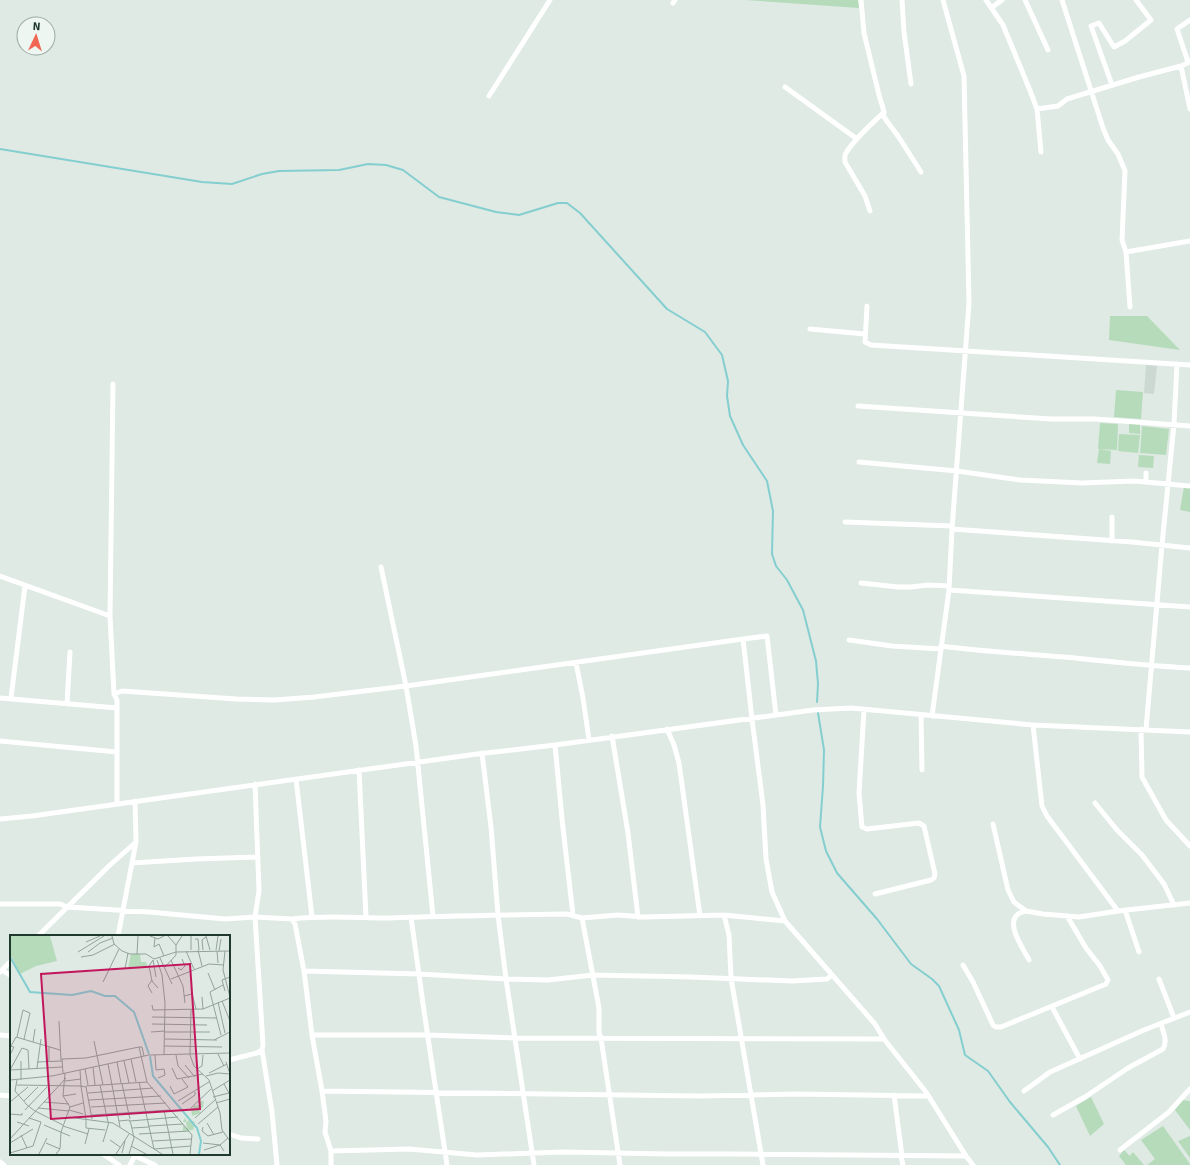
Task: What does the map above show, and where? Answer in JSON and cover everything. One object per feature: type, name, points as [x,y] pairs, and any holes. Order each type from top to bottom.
[{"type":"street","points":[[490,96],[550,0]]},
{"type":"street","points":[[861,0],[864,33],[885,119],[921,172]]},
{"type":"street","points":[[902,0],[904,32],[911,84]]},
{"type":"street","points":[[932,716],[949,588],[952,528],[969,303],[964,76],[944,0]]},
{"type":"street","points":[[986,0],[1003,25],[1030,88],[1037,109],[1041,152]]},
{"type":"street","points":[[992,8],[1002,0]]},
{"type":"street","points":[[1025,0],[1048,50]]},
{"type":"street","points":[[1062,0],[1103,128],[1108,140],[1118,154],[1125,171],[1122,240],[1126,252],[1130,307]]},
{"type":"street","points":[[1112,85],[1091,26],[1099,22],[1114,46],[1125,41],[1151,20],[1136,0]]},
{"type":"street","points":[[1037,109],[1058,106],[1067,99],[1181,66],[1189,62],[1176,29],[1190,20]]},
{"type":"street","points":[[1181,66],[1190,110]]},
{"type":"street","points":[[785,87],[857,139]]},
{"type":"street","points":[[870,211],[865,196],[844,158],[857,139],[884,112]]},
{"type":"street","points":[[1126,252],[1190,241]]},
{"type":"street","points":[[867,306],[865,342],[871,345],[1190,365]]},
{"type":"street","points":[[810,329],[866,334]]},
{"type":"street","points":[[1177,364],[1174,424],[1162,545],[1158,605],[1144,729],[1142,777],[1166,820],[1190,846]]},
{"type":"street","points":[[113,384],[110,616],[114,694],[117,708],[117,804]]},
{"type":"street","points":[[858,406],[1051,419],[1095,419],[1190,426]]},
{"type":"street","points":[[859,462],[957,471],[1020,480],[1082,483],[1146,482],[1190,486]]},
{"type":"street","points":[[1146,473],[1146,482]]},
{"type":"street","points":[[1112,517],[1112,541]]},
{"type":"street","points":[[845,522],[952,528],[1190,548]]},
{"type":"street","points":[[382,567],[406,686],[418,762],[432,916]]},
{"type":"street","points":[[0,576],[110,616]]},
{"type":"street","points":[[861,583],[904,587],[928,585],[949,588],[1190,607]]},
{"type":"street","points":[[11,698],[25,586]]},
{"type":"street","points":[[114,694],[122,691],[236,699],[276,700],[314,697],[406,686],[767,636],[776,715]]},
{"type":"street","points":[[743,639],[763,805],[766,859],[772,892],[785,921],[875,1024],[884,1039],[928,1096],[966,1156],[974,1165]]},
{"type":"street","points":[[849,640],[892,646],[941,648],[1190,668]]},
{"type":"street","points":[[67,704],[70,652]]},
{"type":"street","points":[[576,663],[589,740]]},
{"type":"street","points":[[0,698],[117,708]]},
{"type":"street","points":[[0,819],[32,816],[482,753],[555,745],[612,736],[813,710],[851,708],[1033,725],[1190,732]]},
{"type":"street","points":[[864,710],[859,793],[862,827],[867,829],[919,823],[924,826],[935,874],[934,878],[931,880],[875,894]]},
{"type":"street","points":[[921,715],[922,770]]},
{"type":"street","points":[[1033,725],[1042,806],[1047,816],[1118,910]]},
{"type":"street","points":[[667,729],[680,763],[700,916]]},
{"type":"street","points":[[612,736],[628,833],[638,917]]},
{"type":"street","points":[[0,741],[117,752]]},
{"type":"street","points":[[555,745],[573,915]]},
{"type":"street","points":[[482,753],[506,979],[534,1165]]},
{"type":"street","points":[[359,770],[366,917]]},
{"type":"street","points":[[296,779],[312,917]]},
{"type":"street","points":[[255,784],[259,891],[255,918],[263,1045],[262,1050],[272,1112],[277,1165]]},
{"type":"street","points":[[118,935],[136,842],[135,801]]},
{"type":"street","points":[[1095,803],[1117,830],[1142,855],[1164,884],[1174,905]]},
{"type":"street","points":[[993,824],[1008,890],[1014,902],[1026,911],[1079,917],[1118,910],[1190,903]]},
{"type":"street","points":[[39,935],[110,865],[136,842]]},
{"type":"street","points":[[132,863],[257,857]]},
{"type":"street","points":[[0,904],[60,904],[67,907],[225,918],[573,915],[582,918],[618,915],[638,917],[724,914],[785,921]]},
{"type":"street","points":[[1125,910],[1139,952]]},
{"type":"street","points":[[1026,911],[1017,914],[1014,924],[1015,935],[1029,960]]},
{"type":"street","points":[[724,914],[728,935],[731,978],[763,1165]]},
{"type":"street","points":[[963,965],[973,982],[993,1025],[996,1027],[1001,1027],[1106,984],[1108,980],[1100,966],[1086,948],[1067,916]]},
{"type":"street","points":[[411,917],[447,1165]]},
{"type":"street","points":[[292,918],[295,924],[304,971],[312,1035],[326,1121],[325,1132],[331,1151],[331,1165]]},
{"type":"street","points":[[582,918],[599,1008],[599,1033],[610,1094],[620,1165]]},
{"type":"street","points":[[10,962],[1,971],[10,976]]},
{"type":"street","points":[[304,971],[419,974],[548,980],[593,975],[792,981],[827,979],[832,975]]},
{"type":"street","points":[[1159,979],[1174,1018]]},
{"type":"street","points":[[1052,1007],[1080,1059]]},
{"type":"street","points":[[1024,1091],[1050,1072],[1190,1012]]},
{"type":"street","points":[[1053,1115],[1085,1097],[1128,1068],[1163,1049],[1166,1046],[1166,1040],[1161,1024]]},
{"type":"street","points":[[0,1035],[10,1036]]},
{"type":"street","points":[[312,1035],[428,1035],[516,1038],[884,1039]]},
{"type":"street","points":[[230,1060],[257,1053],[262,1050]]},
{"type":"street","points":[[1120,1150],[1169,1112],[1190,1089]]},
{"type":"street","points":[[322,1091],[700,1096],[797,1094],[928,1096]]},
{"type":"street","points":[[0,1095],[10,1096]]},
{"type":"street","points":[[894,1095],[903,1165]]},
{"type":"street","points":[[230,1134],[241,1138],[258,1139]]},
{"type":"street","points":[[331,1151],[409,1149],[477,1155],[619,1152],[668,1154],[966,1156]]},
{"type":"street","points":[[104,1155],[119,1165]]},
{"type":"street","points":[[130,1165],[136,1155],[155,1165]]},
{"type":"street","points":[[0,1162],[4,1165]]},
{"type":"shaded area","points":[[1146,365],[1157,366],[1154,394],[1144,393]]},
{"type":"green space","points":[[745,0],[858,0],[859,8]]},
{"type":"green space","points":[[1110,316],[1147,316],[1180,350],[1109,340]]},
{"type":"green space","points":[[1116,390],[1143,392],[1141,419],[1114,417]]},
{"type":"green space","points":[[1100,423],[1118,424],[1117,450],[1098,449]]},
{"type":"green space","points":[[1129,424],[1140,424],[1140,434],[1129,433]]},
{"type":"green space","points":[[1142,426],[1169,429],[1166,455],[1140,453]]},
{"type":"green space","points":[[1119,434],[1140,435],[1138,453],[1118,451]]},
{"type":"green space","points":[[1099,449],[1111,451],[1110,464],[1097,463]]},
{"type":"green space","points":[[1139,455],[1154,456],[1153,468],[1138,467]]},
{"type":"green space","points":[[1184,487],[1190,488],[1190,512],[1180,510]]},
{"type":"green space","points":[[1091,1097],[1104,1124],[1090,1136],[1076,1106]]},
{"type":"green space","points":[[1182,1100],[1190,1101],[1190,1130],[1175,1110]]},
{"type":"green space","points":[[1163,1126],[1190,1165],[1147,1165],[1155,1159],[1141,1140]]},
{"type":"green space","points":[[1190,1136],[1190,1158],[1178,1141]]},
{"type":"green space","points":[[1124,1150],[1130,1156],[1133,1152],[1144,1165],[1126,1165],[1119,1156]]},
{"type":"waterway","points":[[0,149],[202,182],[232,184],[262,174],[279,171],[339,170],[368,164],[386,165],[403,170],[439,197],[496,212],[519,215],[558,203],[567,203],[580,213],[667,309],[705,332],[722,355],[728,381],[727,396],[730,416],[743,445],[767,481],[773,511],[772,554],[776,566],[787,580],[803,610],[816,661],[818,684],[817,702]]},
{"type":"waterway","points":[[818,713],[824,750],[820,827],[826,851],[837,873],[877,919],[911,964],[939,986],[959,1030],[965,1055],[988,1071],[1010,1102],[1048,1147],[1060,1165]]}]
